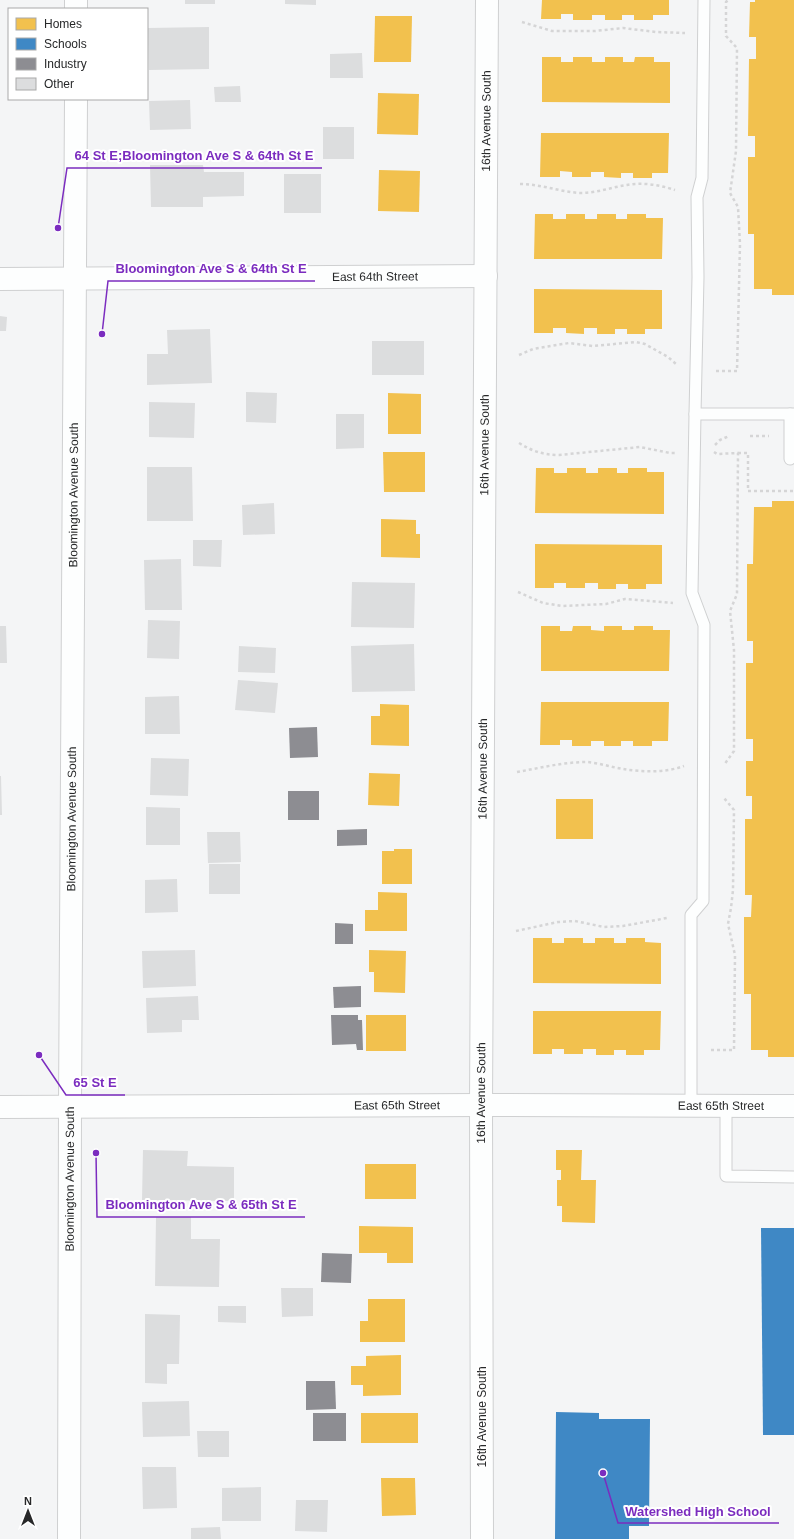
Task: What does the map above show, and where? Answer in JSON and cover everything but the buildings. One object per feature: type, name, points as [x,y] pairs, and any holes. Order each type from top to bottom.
[{"type":"street","name":"16th Avenue South","points":[[482,1539],[481,1105],[487,0]]},
{"type":"street","name":"Bloomington Avenue South","points":[[69,1539],[76,100]]},
{"type":"street","name":"East 64th Street","points":[[0,279],[486,276]]},
{"type":"street","name":"East 65th Street","points":[[0,1107],[481,1105],[726,1107],[794,1106]]},
{"type":"lane","points":[[691,1106],[691,915],[703,901],[704,625],[692,594],[698,277],[697,197],[702,178],[704,0]]},
{"type":"lane","points":[[695,414],[792,414],[790,459]]},
{"type":"lane","points":[[726,1107],[726,1176],[794,1177]]},
{"type":"path","points":[[714,378],[714,370],[737,371],[740,244],[738,207],[730,193],[736,151],[737,48],[726,36],[726,2],[728,0]]},
{"type":"path","points":[[522,22],[552,31],[595,31],[623,28],[656,32],[685,33]]},
{"type":"path","points":[[520,184],[534,184],[564,191],[582,193],[635,184],[648,184],[676,190]]},
{"type":"path","points":[[519,355],[533,350],[569,343],[593,346],[636,342],[645,344],[668,357],[676,363],[678,370]]},
{"type":"path","points":[[733,436],[727,436],[720,440],[716,445],[714,452],[718,454],[748,453],[748,491],[794,491]]},
{"type":"path","points":[[746,436],[769,436]]},
{"type":"path","points":[[519,443],[532,451],[546,455],[640,447],[670,453],[679,453]]},
{"type":"path","points":[[724,766],[734,750],[734,650],[730,611],[737,594],[738,453]]},
{"type":"path","points":[[518,592],[543,603],[562,606],[606,604],[625,599],[673,603]]},
{"type":"path","points":[[517,772],[561,763],[587,762],[642,771],[663,771],[677,769],[687,765]]},
{"type":"path","points":[[710,1057],[711,1050],[734,1050],[735,955],[728,924],[733,890],[734,810],[724,797]]},
{"type":"path","points":[[516,931],[558,922],[575,921],[604,927],[623,926],[667,918]]},
{"type":"place","name":"64 St E;Bloomington Ave S & 64th St E","points":[[58,228]]},
{"type":"place","name":"Bloomington Ave S & 64th St E","points":[[102,334]]},
{"type":"place","name":"65 St E","points":[[39,1055]]},
{"type":"place","name":"Bloomington Ave S & 65th St E","points":[[96,1153]]},
{"type":"place","name":"Watershed High School","points":[[603,1473]]}]
